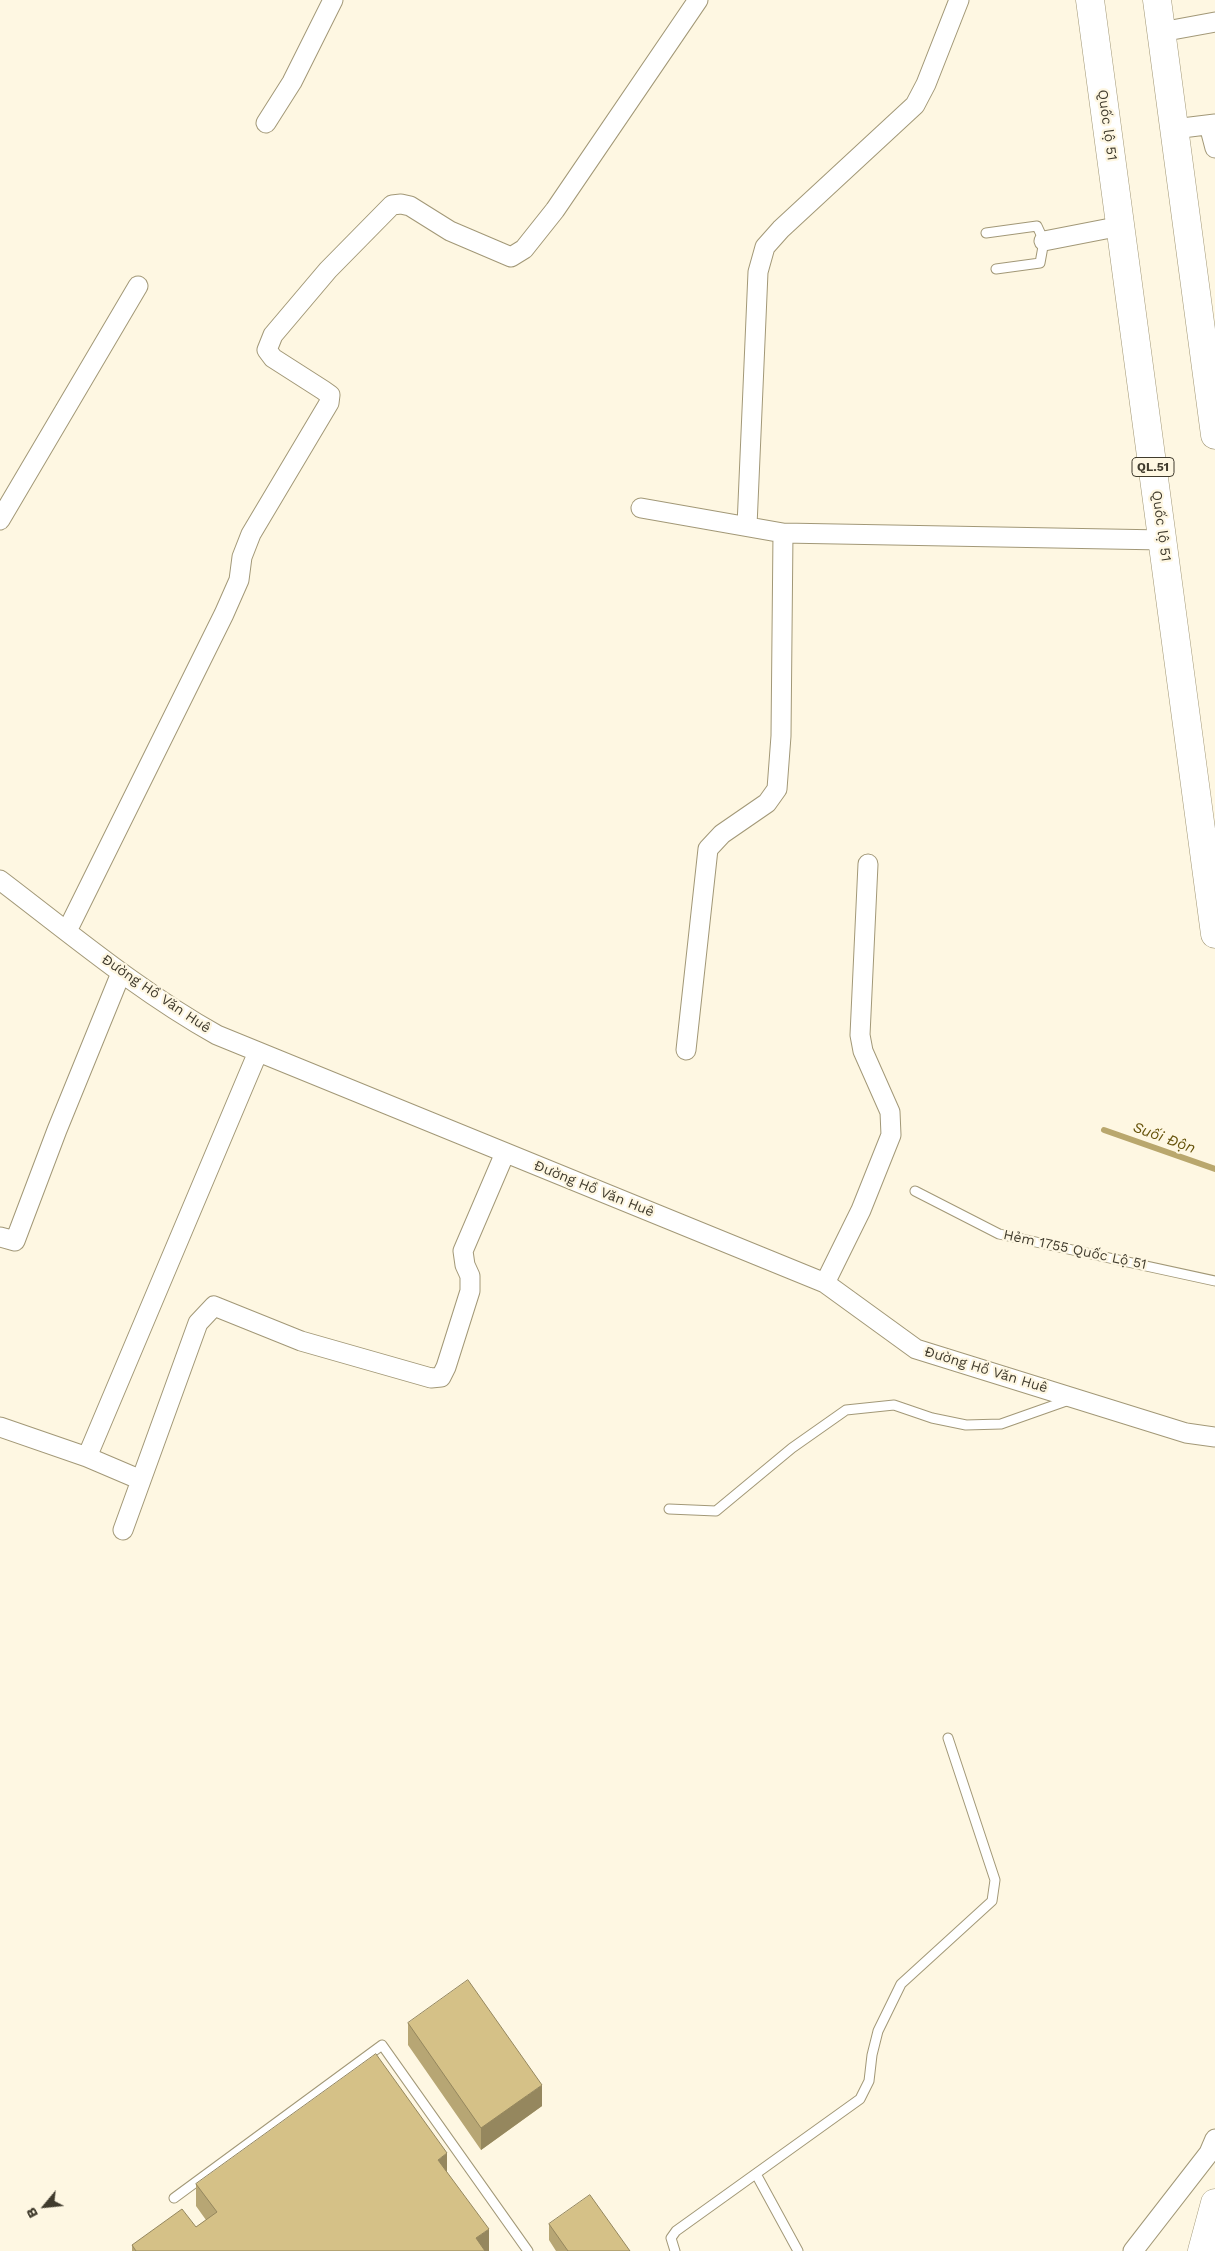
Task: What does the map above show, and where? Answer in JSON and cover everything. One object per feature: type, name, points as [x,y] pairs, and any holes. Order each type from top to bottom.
[{"type":"highway","name":"Quốc lộ 51","points":[[1090,0],[1215,934]]},
{"type":"highway","points":[[1157,0],[1215,435]]},
{"type":"highway","points":[[1202,2251],[1215,2203]]},
{"type":"street","points":[[266,123],[292,82],[333,0]]},
{"type":"street","points":[[67,931],[224,614],[239,580],[242,557],[251,534],[329,403],[330,396],[323,390],[273,358],[267,350],[273,335],[328,270],[392,206],[401,204],[410,206],[450,231],[511,257],[524,249],[555,210],[698,0]]},
{"type":"street","points":[[747,526],[758,272],[765,247],[781,229],[915,105],[926,84],[960,0]]},
{"type":"street","points":[[1161,32],[1215,22]]},
{"type":"street","points":[[1174,129],[1212,124],[1215,148]]},
{"type":"street","points":[[1044,241],[1121,226]]},
{"type":"street","points":[[0,520],[138,286]]},
{"type":"street","points":[[641,508],[783,533],[1163,540]]},
{"type":"street","points":[[686,1050],[708,849],[722,834],[767,803],[777,789],[781,736],[783,533]]},
{"type":"street","points":[[825,1284],[861,1210],[891,1135],[890,1112],[863,1051],[860,1035],[868,864]]},
{"type":"street","name":"Đường Hồ Văn Huê","points":[[0,880],[121,972],[193,1022],[217,1035],[825,1284],[916,1349],[1076,1397],[1186,1433],[1215,1436]]},
{"type":"street","points":[[0,1237],[15,1241],[57,1130],[121,972]]},
{"type":"street","points":[[87,1457],[258,1052]]},
{"type":"street","points":[[123,1530],[198,1323],[214,1306],[301,1341],[430,1378],[441,1377],[446,1367],[470,1291],[470,1276],[465,1265],[463,1251],[505,1153]]},
{"type":"street","points":[[0,1426],[87,1457],[141,1480]]},
{"type":"street","points":[[1133,2251],[1209,2153],[1215,2139]]},
{"type":"lane","points":[[986,233],[1038,226],[1044,241],[1040,263],[996,269]]},
{"type":"lane","name":"Hẻm 1755 Quốc Lộ 51","points":[[915,1191],[999,1234],[1215,1281]]},
{"type":"lane","points":[[669,1509],[716,1511],[792,1448],[846,1410],[894,1406],[932,1418],[966,1425],[1001,1424],[1076,1397]]},
{"type":"lane","points":[[675,2251],[671,2238],[676,2231],[860,2099],[869,2080],[878,2030],[901,1984],[992,1901],[996,1880],[948,1738]]},
{"type":"lane","points":[[174,2198],[382,2045],[528,2251]]},
{"type":"lane","points":[[756,2174],[798,2251]]},
{"type":"building","points":[[468,1980],[542,2085],[481,2128],[408,2023]]},
{"type":"building","points":[[376,2054],[447,2153],[438,2160],[489,2229],[476,2238],[485,2251],[136,2251],[132,2245],[182,2209],[196,2227],[217,2212],[196,2184]]},
{"type":"building","points":[[590,2195],[630,2251],[568,2251],[549,2224]]},
{"type":"waterway","name":"Suối Độn","points":[[1104,1130],[1215,1169]]}]
